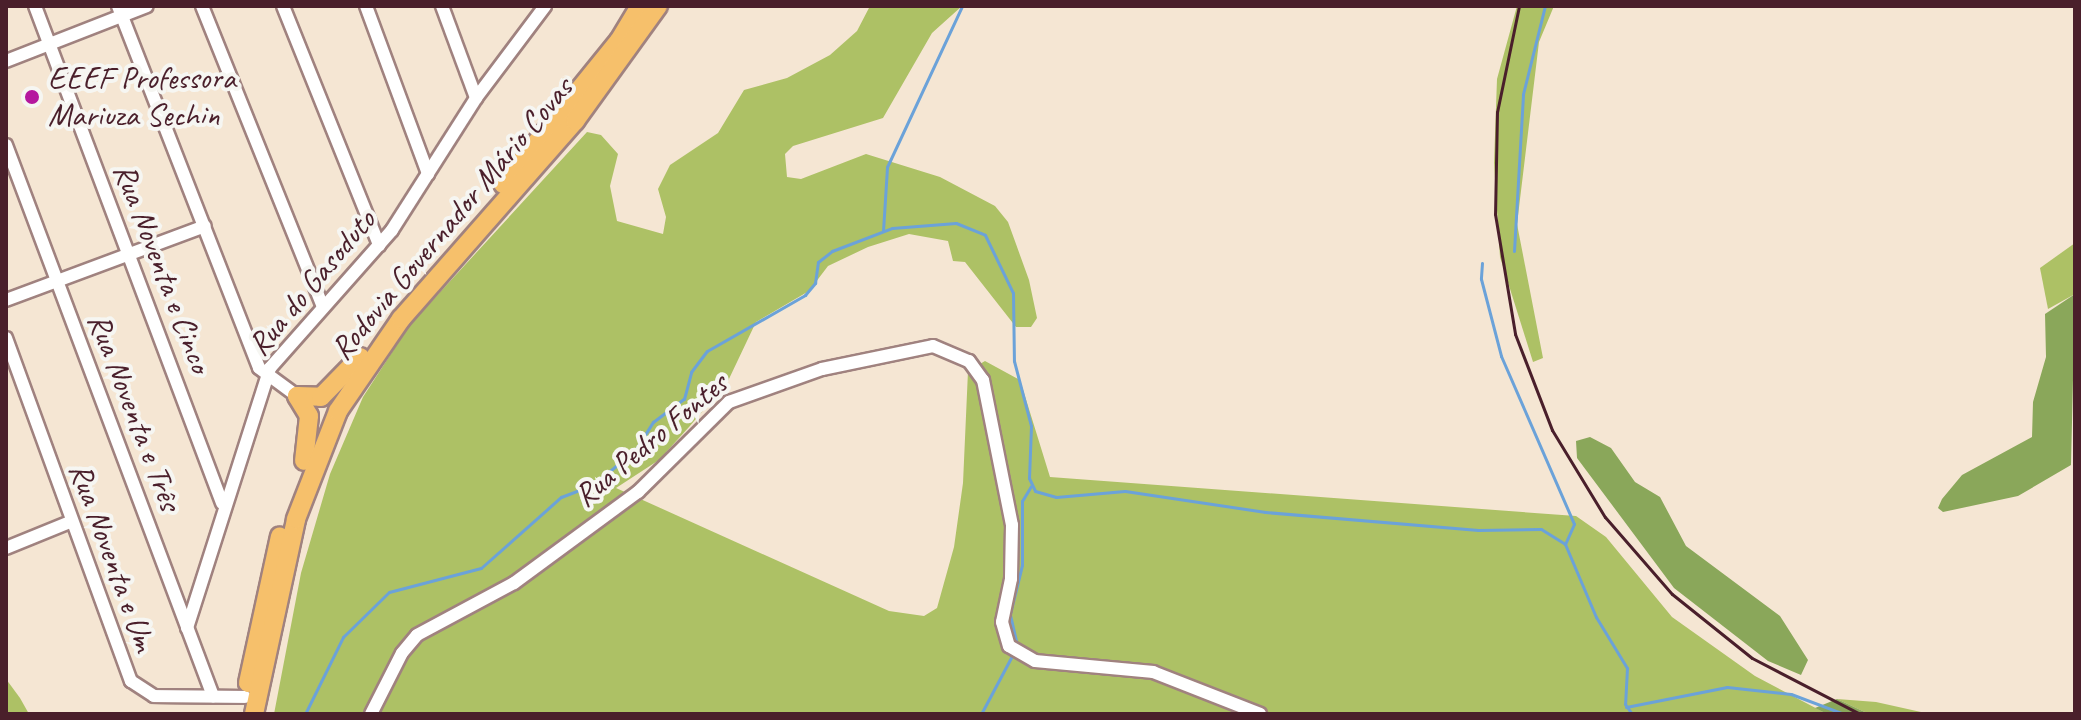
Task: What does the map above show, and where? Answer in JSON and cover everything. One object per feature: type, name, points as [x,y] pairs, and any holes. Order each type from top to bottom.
[{"type":"highway","name":"Rodovia Governador Mário Covas","points":[[247,708],[280,532],[304,461],[360,357],[562,115],[640,6]]},
{"type":"highway","name":"Rodovia Governador Mário Covas","points":[[247,708],[296,519],[338,411],[401,319],[575,121],[658,6]]},
{"type":"highway","points":[[297,396],[321,397],[360,357]]},
{"type":"highway","points":[[297,396],[309,416],[304,461]]},
{"type":"street","name":"Rua Noventa e Cinco","points":[[35,6],[130,251],[222,503]]},
{"type":"street","points":[[6,61],[120,11],[147,6]]},
{"type":"street","points":[[202,6],[323,307]]},
{"type":"street","points":[[283,6],[379,245]]},
{"type":"street","points":[[366,6],[428,174]]},
{"type":"street","points":[[442,6],[476,98]]},
{"type":"street","name":"Rua do Gasoduto","points":[[187,628],[222,503],[266,378],[323,307],[379,245],[476,98],[545,6]]},
{"type":"street","points":[[120,11],[266,378],[297,396]]},
{"type":"street","name":"Rua Noventa e Três","points":[[6,145],[213,696]]},
{"type":"street","points":[[6,300],[56,278],[205,226]]},
{"type":"street","name":"Rua Noventa e Um","points":[[6,338],[70,522],[131,681],[154,696],[213,696],[247,708]]},
{"type":"street","name":"Rua Pedro Fontes","points":[[371,714],[402,653],[417,635],[514,583],[638,492],[729,402],[759,387],[822,369],[922,347],[940,347],[969,361],[983,380],[1012,525],[1011,579],[1002,622],[1004,635],[1015,652],[1035,661],[1153,672],[1260,714]]},
{"type":"street","points":[[6,548],[70,522]]},
{"type":"green space","points":[[870,6],[962,6],[932,33],[883,118],[793,146],[785,154],[787,177],[801,179],[866,154],[940,177],[995,206],[1008,222],[1029,280],[1037,318],[1031,327],[1016,327],[965,262],[953,261],[948,241],[909,234],[868,247],[828,266],[809,291],[756,322],[728,381],[659,460],[616,488],[889,611],[924,616],[937,608],[954,547],[963,483],[968,371],[985,361],[1020,380],[1050,477],[1576,516],[1606,537],[1672,617],[1755,676],[1827,714],[274,714],[301,573],[330,474],[363,397],[409,326],[587,132],[601,135],[618,154],[610,186],[617,221],[663,234],[666,217],[658,189],[670,165],[718,133],[744,90],[787,78],[830,55],[857,31]]},
{"type":"green space","points":[[1517,6],[1554,6],[1539,42],[1517,224],[1543,358],[1533,362],[1500,257],[1494,163],[1497,79]]},
{"type":"green space","points":[[2075,243],[2075,294],[2048,309],[2040,268]]},
{"type":"green space","points":[[2075,294],[2071,465],[2018,496],[1943,512],[1938,508],[1942,499],[1962,475],[2032,437],[2033,402],[2046,357],[2045,314]]},
{"type":"green space","points":[[1590,437],[1611,448],[1635,482],[1660,497],[1686,546],[1780,616],[1808,660],[1801,675],[1768,661],[1674,588],[1577,458],[1576,441]]},
{"type":"green space","points":[[6,679],[20,698],[29,714],[6,714]]},
{"type":"green space","points":[[1837,699],[1876,702],[1930,714],[1869,714]]},
{"type":"green space","points":[[1837,699],[1869,714],[1827,714],[1815,708]]},
{"type":"waterway","points":[[883,231],[887,167],[962,6]]},
{"type":"waterway","points":[[1514,251],[1523,94],[1545,6]]},
{"type":"waterway","points":[[305,714],[343,637],[389,592],[481,568],[561,497],[593,485],[636,449],[653,422],[684,399],[691,372],[707,351],[805,295],[815,283],[818,262],[832,251],[892,228],[956,223],[985,235],[1013,293],[1014,361],[1031,426],[1029,478],[1035,491],[1056,497],[1125,491],[1265,512],[1478,530],[1541,529],[1565,544],[1596,617],[1627,668],[1625,704],[1632,714]]},
{"type":"waterway","points":[[1482,263],[1481,279],[1501,356],[1574,524],[1565,544]]},
{"type":"waterway","points":[[1017,645],[1010,614],[1022,565],[1022,501],[1031,486]]},
{"type":"waterway","points":[[981,714],[1014,652]]},
{"type":"waterway","points":[[1626,707],[1727,687],[1791,694],[1844,714]]},
{"type":"railway","points":[[1519,6],[1497,112],[1495,214],[1515,334],[1552,430],[1605,517],[1672,594],[1752,658],[1860,714]]},
{"type":"place","name":"EEEF Professora Mariuza Sechin","points":[[32,97]]}]
